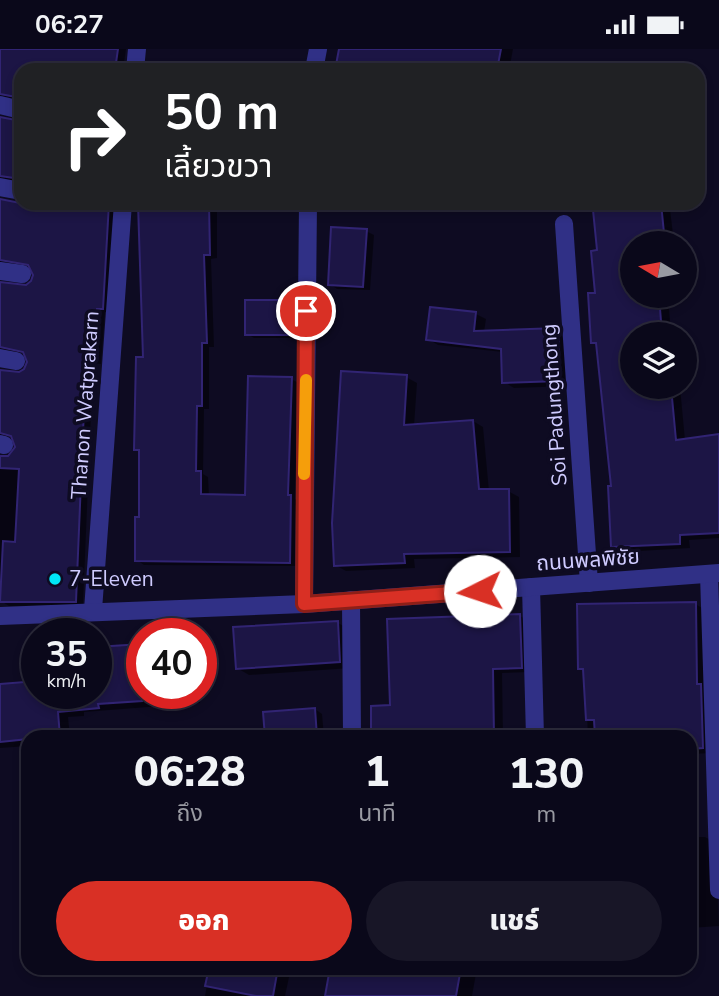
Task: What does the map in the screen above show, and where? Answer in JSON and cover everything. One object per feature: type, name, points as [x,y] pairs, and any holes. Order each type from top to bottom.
[{"type":"street","name":"Thanon Watprakarn","points":[[93,610],[122,210]]},
{"type":"street","points":[[304,604],[308,210]]},
{"type":"street","name":"Soi Padungthong","points":[[564,224],[589,583]]},
{"type":"street","points":[[0,271],[22,274]]},
{"type":"street","name":"ถนนพลพิชัย","points":[[0,616],[93,610],[304,604],[714,574]]},
{"type":"street","points":[[714,574],[719,890]]},
{"type":"street","points":[[531,587],[535,730]]},
{"type":"street","points":[[351,600],[352,730]]},
{"type":"building","points":[[0,49],[118,49],[116,63],[14,63],[14,97],[0,94]]},
{"type":"building","points":[[339,49],[501,49],[498,63],[336,63]]},
{"type":"building","points":[[0,117],[14,120],[14,178],[0,176]]},
{"type":"building","points":[[0,199],[14,202],[14,210],[109,210],[103,309],[97,309],[94,361],[86,360],[76,602],[0,602],[3,541],[15,542],[19,469],[0,468],[0,456],[8,456],[15,447],[11,436],[0,433],[0,370],[19,372],[27,362],[23,352],[0,347],[0,282],[26,285],[33,275],[28,265],[0,260]]},
{"type":"building","points":[[138,210],[209,210],[210,255],[204,255],[207,343],[202,343],[202,406],[197,406],[196,471],[201,471],[201,494],[245,495],[248,376],[292,377],[288,495],[291,495],[290,563],[135,561],[135,517],[139,517],[139,450],[134,450],[136,357],[143,357]]},
{"type":"building","points":[[593,210],[662,210],[664,231],[620,231],[620,308],[660,308],[661,322],[620,322],[620,399],[672,399],[676,440],[719,434],[719,533],[680,535],[680,544],[611,547],[608,486],[611,486],[596,343],[591,343],[588,293],[595,293],[591,251],[597,250]]},
{"type":"building","points":[[331,227],[367,229],[363,287],[328,285]]},
{"type":"building","points":[[245,300],[296,300],[295,335],[245,335]]},
{"type":"building","points":[[430,307],[476,312],[474,331],[558,328],[560,381],[502,383],[501,349],[426,340]]},
{"type":"building","points":[[341,371],[407,375],[404,425],[473,420],[479,489],[509,489],[510,552],[404,554],[405,563],[334,566],[332,523]]},
{"type":"building","points":[[696,602],[697,684],[701,684],[703,748],[697,748],[697,730],[595,730],[594,720],[586,720],[583,669],[578,669],[577,604]]},
{"type":"building","points":[[520,614],[522,668],[493,669],[494,730],[371,730],[371,706],[390,705],[387,619]]},
{"type":"building","points":[[338,621],[340,662],[236,669],[233,627]]},
{"type":"building","points":[[126,645],[126,702],[112,703],[112,646]]},
{"type":"building","points":[[21,682],[21,709],[89,709],[58,712],[59,730],[21,730],[21,740],[0,742],[0,684]]},
{"type":"building","points":[[315,708],[317,730],[264,730],[263,712]]},
{"type":"building","points":[[207,975],[277,975],[273,996],[256,996],[205,986]]},
{"type":"building","points":[[329,975],[460,975],[456,996],[325,996]]},
{"type":"slow traffic","points":[[304,474],[306,380]]},
{"type":"place","name":"7-Eleven","points":[[55,579]]},
{"type":"route","points":[[306,311],[304,604],[480,591]]}]
